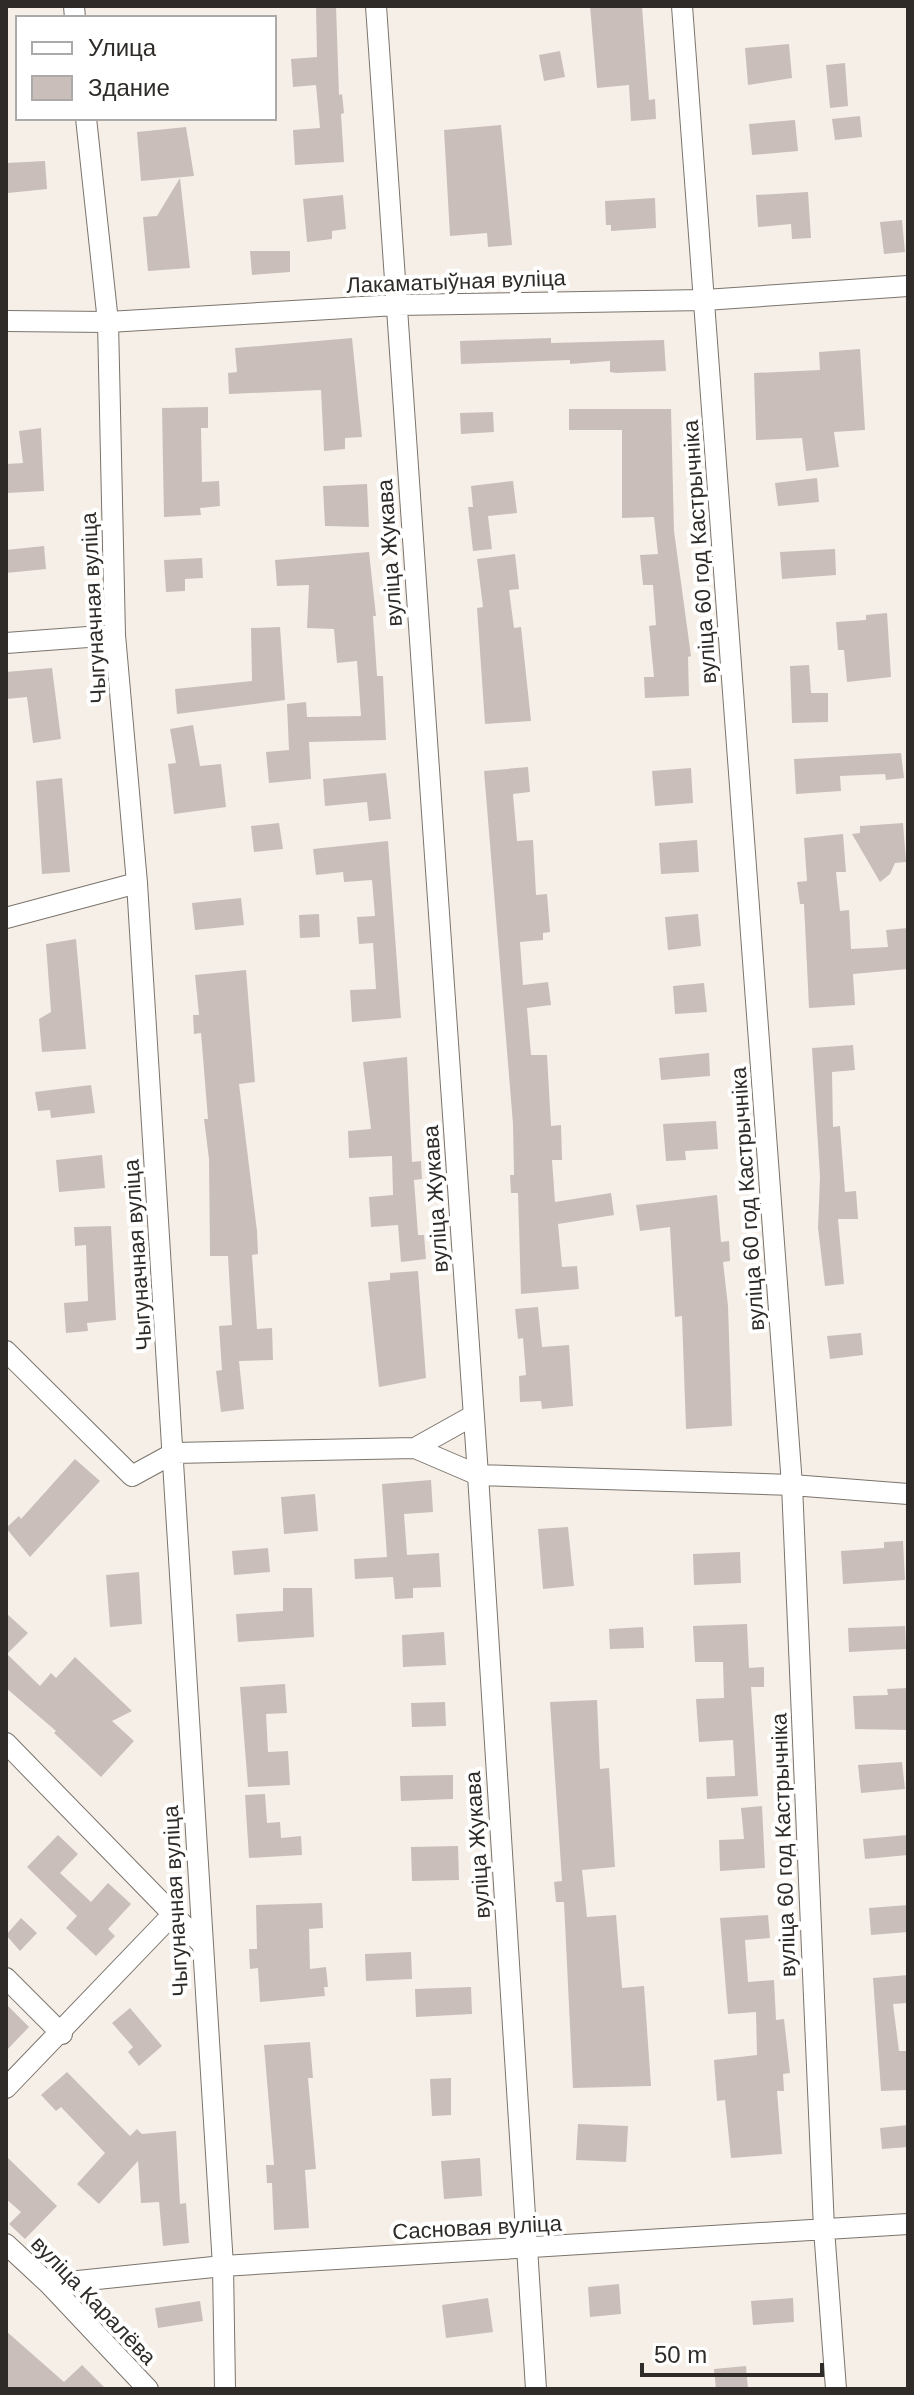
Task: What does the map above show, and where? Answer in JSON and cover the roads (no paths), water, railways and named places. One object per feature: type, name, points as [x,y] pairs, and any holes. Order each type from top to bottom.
[{"type":"street","name":"вуліца Жукава","points":[[376,6],[474,1415],[536,2389]]},
{"type":"street","name":"вуліца 60 год Кастрычніка","points":[[682,6],[792,1485],[824,2229],[836,2389]]},
{"type":"street","name":"Чыгуначная вуліца","points":[[86,120],[108,322],[115,635],[137,883],[174,1453],[201,1943],[223,2266],[225,2389]]},
{"type":"street","name":"Лакаматыўная вуліца","points":[[6,321],[108,322],[396,305],[705,300],[908,286]]},
{"type":"street","points":[[6,643],[115,635]]},
{"type":"street","points":[[6,918],[137,883]]},
{"type":"street","points":[[6,1351],[132,1476],[174,1453],[415,1448],[478,1475],[792,1485],[908,1494]]},
{"type":"street","points":[[415,1448],[474,1415]]},
{"type":"street","points":[[6,1743],[201,1943]]},
{"type":"street","points":[[6,2088],[62,2034],[172,1915]]},
{"type":"street","points":[[6,1978],[62,2034]]},
{"type":"street","name":"Сасновая вуліца","points":[[49,2284],[223,2266],[908,2224]]},
{"type":"street","name":"вуліца Каралёва","points":[[6,2244],[49,2284],[148,2389]]}]
